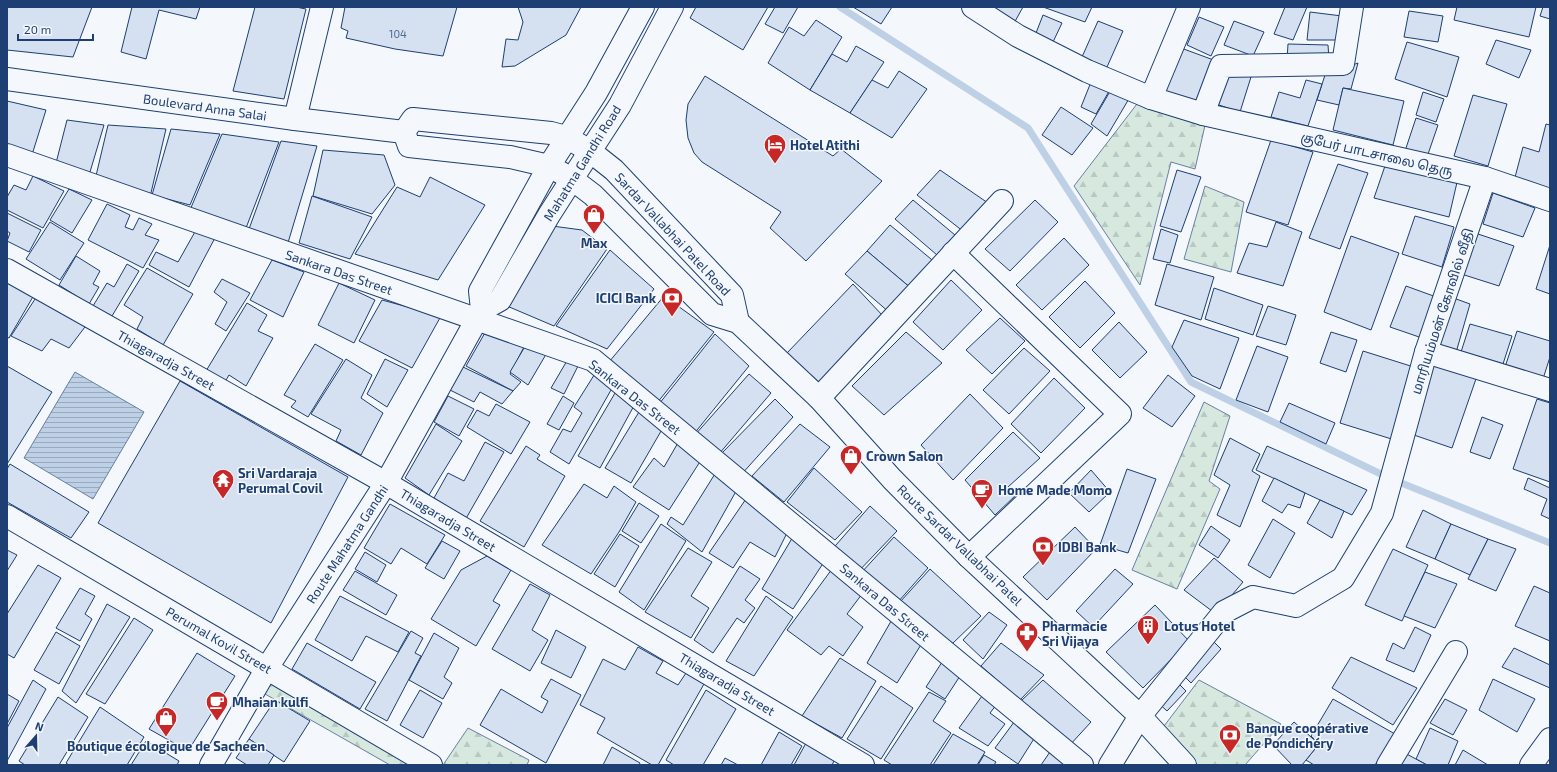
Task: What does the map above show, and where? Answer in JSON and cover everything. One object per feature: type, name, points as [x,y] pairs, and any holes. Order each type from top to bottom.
[{"type":"street","points":[[295,119],[322,7]]},
{"type":"street","name":"Mahatma Gandhi Road","points":[[479,315],[480,291],[549,166],[566,137],[596,93],[643,7]]},
{"type":"street","name":"Mahatma Gandhi Road","points":[[479,315],[500,300],[549,215],[620,105],[672,7]]},
{"type":"street","name":"குபேர் பாடசாலை தெரு","points":[[973,7],[1018,36],[1087,71],[1150,98],[1203,114],[1484,178],[1550,200]]},
{"type":"street","points":[[1150,98],[1188,7]]},
{"type":"street","points":[[1203,114],[1221,66],[1342,64],[1352,7]]},
{"type":"street","name":"Boulevard Anna Salai","points":[[7,78],[295,119],[404,132]]},
{"type":"street","points":[[572,179],[549,166],[510,157],[409,146],[404,132],[413,119],[545,133],[566,137],[590,151]]},
{"type":"street","name":"Sardar Vallabhai Patel Road","points":[[572,179],[593,195],[712,314],[738,322],[732,294],[614,170],[590,151]]},
{"type":"street","name":"Sankara Das Street","points":[[7,156],[479,315],[593,360],[1082,765]]},
{"type":"street","name":"மாரியம்மன் கோவில் வீதி","points":[[1110,765],[1140,716],[1224,612],[1253,597],[1296,606],[1343,578],[1382,514],[1399,456],[1426,352],[1484,178]]},
{"type":"street","points":[[819,398],[1002,201]]},
{"type":"street","points":[[953,253],[1120,414],[969,557]]},
{"type":"street","name":"Thiagaradja Street","points":[[7,270],[386,483],[863,765]]},
{"type":"street","name":"Route Mahatma Gandhi","points":[[210,765],[267,668],[386,483],[479,315]]},
{"type":"street","name":"Route Sardar Vallabhai Patel","points":[[738,322],[819,398],[892,479],[969,557],[1140,716],[1185,765]]},
{"type":"street","points":[[1426,352],[1550,390]]},
{"type":"street","name":"Perumal Kovil Street","points":[[7,516],[431,765]]},
{"type":"street","points":[[1388,765],[1456,652]]},
{"type":"street","points":[[1532,765],[1550,739]]},
{"type":"green space","points":[[1140,100],[1206,121],[1195,169],[1171,162],[1140,285],[1074,186]]},
{"type":"green space","points":[[1205,186],[1244,202],[1231,272],[1184,259]]},
{"type":"green space","points":[[1204,402],[1230,416],[1209,481],[1220,489],[1177,589],[1132,570]]},
{"type":"green space","points":[[269,675],[423,765],[390,765],[258,690]]},
{"type":"green space","points":[[1199,680],[1281,724],[1245,765],[1192,765],[1161,730]]},
{"type":"green space","points":[[468,728],[529,760],[527,765],[443,765]]},
{"type":"water","points":[[75,372],[144,412],[93,499],[24,458]]},
{"type":"building","points":[[7,7],[92,7],[73,57],[7,50]]},
{"type":"building","points":[[132,7],[200,7],[196,19],[159,10],[146,59],[121,52]]},
{"type":"building","points":[[255,7],[296,7],[306,9],[284,99],[233,91]]},
{"type":"building","points":[[345,7],[457,7],[443,56],[395,49],[346,38],[348,31],[341,28]]},
{"type":"building","points":[[518,7],[581,7],[566,35],[515,66],[502,67],[506,39],[518,40],[523,22]]},
{"type":"building","points":[[696,7],[768,7],[743,50],[690,18]]},
{"type":"building","points":[[775,7],[798,7],[783,33],[765,24]]},
{"type":"building","points":[[853,7],[892,7],[881,24]]},
{"type":"building","points":[[986,7],[1023,7],[1013,25]]},
{"type":"building","points":[[1043,7],[1092,7],[1085,22]]},
{"type":"building","points":[[1285,7],[1307,7],[1293,40],[1274,34]]},
{"type":"building","points":[[1457,7],[1536,7],[1529,37],[1454,20]]},
{"type":"building","points":[[1543,7],[1550,7],[1550,19],[1540,16]]},
{"type":"building","points":[[1409,11],[1443,16],[1438,42],[1404,37]]},
{"type":"building","points":[[1310,12],[1342,16],[1337,40],[1307,40]]},
{"type":"building","points":[[1043,15],[1062,23],[1053,42],[1036,33]]},
{"type":"building","points":[[1199,17],[1224,27],[1211,56],[1187,45]]},
{"type":"building","points":[[816,20],[842,37],[810,90],[768,63],[789,27],[804,36]]},
{"type":"building","points":[[1098,21],[1123,31],[1107,67],[1082,57]]},
{"type":"building","points":[[1234,21],[1264,32],[1253,56],[1224,45]]},
{"type":"building","points":[[1496,40],[1531,50],[1519,78],[1486,64]]},
{"type":"building","points":[[1407,42],[1459,57],[1447,97],[1395,79]]},
{"type":"building","points":[[1288,44],[1328,45],[1329,59],[1287,60]]},
{"type":"building","points":[[856,46],[884,62],[850,113],[810,90],[832,54],[847,62]]},
{"type":"building","points":[[1181,48],[1219,62],[1202,107],[1163,91]]},
{"type":"building","points":[[1358,63],[1351,89],[1343,88],[1339,105],[1317,100],[1325,75]]},
{"type":"building","points":[[1223,69],[1251,77],[1240,112],[1210,102]]},
{"type":"building","points":[[899,71],[927,89],[892,138],[850,113],[872,80],[888,88]]},
{"type":"building","points":[[705,76],[833,156],[841,149],[882,181],[806,261],[770,228],[781,212],[702,162],[694,153],[688,138],[686,120],[688,104]]},
{"type":"building","points":[[1093,77],[1112,86],[1096,114],[1081,107]]},
{"type":"building","points":[[1306,80],[1322,84],[1308,126],[1271,117],[1279,92],[1300,98]]},
{"type":"building","points":[[1112,88],[1130,97],[1107,136],[1091,124]]},
{"type":"building","points":[[1343,88],[1404,101],[1393,145],[1333,130]]},
{"type":"building","points":[[1423,92],[1444,99],[1436,122],[1416,115]]},
{"type":"building","points":[[1473,95],[1507,104],[1488,166],[1454,156]]},
{"type":"building","points":[[7,101],[46,110],[31,158],[7,150]]},
{"type":"building","points":[[1061,107],[1093,128],[1072,155],[1042,135]]},
{"type":"building","points":[[1416,118],[1438,125],[1426,160],[1404,154]]},
{"type":"building","points":[[67,120],[104,125],[90,172],[55,167]]},
{"type":"building","points":[[1546,124],[1550,125],[1550,193],[1514,181],[1523,147],[1539,152]]},
{"type":"building","points":[[108,125],[166,129],[150,197],[95,180]]},
{"type":"building","points":[[171,129],[220,134],[190,205],[152,195]]},
{"type":"building","points":[[222,134],[279,142],[246,228],[190,210]]},
{"type":"building","points":[[1271,140],[1313,152],[1288,225],[1246,212]]},
{"type":"building","points":[[281,141],[317,146],[287,246],[249,229]]},
{"type":"building","points":[[323,150],[384,155],[395,185],[372,214],[313,196]]},
{"type":"building","points":[[1386,163],[1458,178],[1449,217],[1374,198]]},
{"type":"building","points":[[1338,164],[1368,173],[1340,249],[1309,238]]},
{"type":"building","points":[[940,170],[988,203],[964,232],[917,195]]},
{"type":"building","points":[[1177,170],[1201,177],[1181,232],[1160,226]]},
{"type":"building","points":[[33,176],[64,191],[43,228],[7,210],[7,197],[14,185],[26,190]]},
{"type":"building","points":[[430,177],[485,205],[438,280],[355,254],[397,187],[420,197]]},
{"type":"building","points":[[69,189],[92,200],[72,233],[50,220]]},
{"type":"building","points":[[1493,193],[1535,208],[1523,237],[1483,224]]},
{"type":"building","points":[[312,196],[372,217],[350,259],[299,243]]},
{"type":"building","points":[[913,200],[955,235],[937,255],[895,219]]},
{"type":"building","points":[[1035,200],[1058,222],[1010,271],[985,249]]},
{"type":"building","points":[[107,204],[130,215],[125,227],[133,230],[139,218],[152,224],[145,235],[159,240],[143,268],[88,240]]},
{"type":"building","points":[[7,213],[41,230],[29,252],[7,241],[10,233],[7,231]]},
{"type":"building","points":[[1415,216],[1454,227],[1442,267],[1402,254]]},
{"type":"building","points":[[50,222],[84,243],[60,280],[26,259]]},
{"type":"building","points":[[1276,222],[1302,232],[1283,286],[1237,273],[1249,243],[1267,247]]},
{"type":"building","points":[[890,225],[937,264],[912,289],[867,251]]},
{"type":"building","points":[[552,226],[582,230],[607,249],[554,326],[507,306]]},
{"type":"building","points":[[1161,229],[1178,235],[1170,263],[1153,259]]},
{"type":"building","points":[[196,230],[216,236],[189,287],[149,265],[156,252],[178,262]]},
{"type":"building","points":[[1469,231],[1514,246],[1499,286],[1455,272]]},
{"type":"building","points":[[1351,236],[1399,253],[1371,330],[1324,312]]},
{"type":"building","points":[[1064,238],[1089,265],[1042,310],[1016,285]]},
{"type":"building","points":[[1550,245],[1550,294],[1536,289]]},
{"type":"building","points":[[610,250],[654,289],[607,349],[556,326]]},
{"type":"building","points":[[867,251],[912,289],[890,313],[845,274]]},
{"type":"building","points":[[76,256],[100,271],[93,284],[99,287],[89,304],[59,285]]},
{"type":"building","points":[[272,260],[304,272],[283,317],[250,300]]},
{"type":"building","points":[[127,264],[139,271],[112,316],[93,306],[107,283],[114,287]]},
{"type":"building","points":[[1167,264],[1214,277],[1201,320],[1155,305]]},
{"type":"building","points":[[147,268],[193,294],[163,345],[137,329],[143,317],[124,305]]},
{"type":"building","points":[[7,279],[34,295],[9,338],[7,337]]},
{"type":"building","points":[[222,279],[250,293],[226,331],[215,324],[227,302],[214,292]]},
{"type":"building","points":[[951,280],[982,310],[943,350],[913,322]]},
{"type":"building","points":[[1085,281],[1115,313],[1080,348],[1049,317]]},
{"type":"building","points":[[339,283],[375,300],[354,343],[318,325]]},
{"type":"building","points":[[853,284],[883,316],[822,385],[787,353]]},
{"type":"building","points":[[1406,286],[1439,298],[1425,339],[1390,327]]},
{"type":"building","points":[[1214,288],[1263,305],[1253,335],[1205,319]]},
{"type":"building","points":[[37,296],[88,323],[69,348],[51,339],[42,351],[11,336]]},
{"type":"building","points":[[664,296],[714,332],[657,403],[609,362]]},
{"type":"building","points":[[1448,296],[1470,304],[1455,356],[1433,349]]},
{"type":"building","points":[[382,300],[441,316],[412,368],[359,341]]},
{"type":"building","points":[[247,303],[267,315],[258,331],[273,338],[246,386],[229,375],[225,382],[206,371]]},
{"type":"building","points":[[1268,306],[1296,315],[1286,345],[1256,336]]},
{"type":"building","points":[[1000,318],[1025,341],[992,374],[966,350]]},
{"type":"building","points":[[1184,320],[1239,338],[1220,389],[1192,376],[1172,347]]},
{"type":"building","points":[[1119,322],[1147,352],[1120,378],[1092,350]]},
{"type":"building","points":[[1470,324],[1512,336],[1503,364],[1461,352]]},
{"type":"building","points":[[486,331],[524,347],[510,374],[521,382],[513,391],[466,366]]},
{"type":"building","points":[[1517,331],[1550,341],[1550,357],[1542,382],[1504,370]]},
{"type":"building","points":[[906,332],[942,363],[884,415],[852,386]]},
{"type":"building","points":[[1331,332],[1357,340],[1346,372],[1320,363]]},
{"type":"building","points":[[715,334],[749,366],[693,435],[659,404]]},
{"type":"building","points":[[527,343],[548,351],[528,385],[510,372]]},
{"type":"building","points":[[315,344],[343,360],[308,417],[291,407],[296,401],[284,395]]},
{"type":"building","points":[[1257,346],[1288,357],[1268,412],[1236,400]]},
{"type":"building","points":[[1024,348],[1050,371],[1009,414],[983,390]]},
{"type":"building","points":[[1363,351],[1417,368],[1398,441],[1340,423]]},
{"type":"building","points":[[346,359],[372,375],[361,398],[383,413],[361,455],[336,441],[341,430],[311,414]]},
{"type":"building","points":[[385,359],[408,370],[387,407],[367,394]]},
{"type":"building","points":[[568,359],[579,364],[564,394],[551,388]]},
{"type":"building","points":[[1433,363],[1477,376],[1452,448],[1408,433]]},
{"type":"building","points":[[7,366],[52,392],[7,464]]},
{"type":"building","points":[[463,367],[513,391],[502,404],[480,392],[474,402],[450,390]]},
{"type":"building","points":[[596,372],[615,383],[569,464],[550,452],[563,429],[571,432],[582,413],[574,407]]},
{"type":"building","points":[[749,374],[771,393],[719,454],[694,436]]},
{"type":"building","points":[[1168,375],[1195,396],[1172,427],[1143,408]]},
{"type":"building","points":[[1054,378],[1085,408],[1041,453],[1011,424]]},
{"type":"building","name":"Sri Vardaraja Perumal Covil","points":[[180,381],[348,477],[271,623],[98,523]]},
{"type":"building","points":[[618,388],[636,402],[600,468],[578,456]]},
{"type":"building","points":[[970,394],[1003,428],[953,480],[921,445]]},
{"type":"building","points":[[448,396],[474,409],[459,436],[434,422]]},
{"type":"building","points":[[563,396],[574,403],[559,430],[547,424]]},
{"type":"building","points":[[775,399],[793,417],[740,476],[720,455]]},
{"type":"building","points":[[1537,399],[1550,403],[1550,482],[1513,469]]},
{"type":"building","points":[[1289,403],[1335,423],[1326,444],[1280,422]]},
{"type":"building","points":[[496,404],[530,422],[511,454],[467,427],[477,410],[489,416]]},
{"type":"building","points":[[642,407],[664,426],[631,483],[605,468]]},
{"type":"building","points":[[1482,417],[1503,425],[1490,459],[1470,452]]},
{"type":"building","points":[[436,424],[462,441],[429,495],[405,478]]},
{"type":"building","points":[[800,424],[830,447],[784,502],[752,476]]},
{"type":"building","points":[[1013,432],[1040,458],[1008,487],[1016,495],[995,515],[965,480]]},
{"type":"building","points":[[1230,438],[1260,454],[1252,471],[1260,476],[1240,527],[1217,515],[1230,485],[1214,475]]},
{"type":"building","points":[[679,441],[703,457],[669,510],[633,487],[654,458],[664,467]]},
{"type":"building","points":[[485,442],[504,452],[464,522],[447,511],[450,508],[434,498],[448,473],[464,481]]},
{"type":"building","points":[[526,446],[540,455],[537,459],[565,476],[524,547],[480,521]]},
{"type":"building","points":[[1267,446],[1367,490],[1352,515],[1256,470]]},
{"type":"building","points":[[10,464],[89,512],[71,538],[7,502],[7,469]]},
{"type":"building","points":[[814,468],[862,512],[835,540],[787,502]]},
{"type":"building","points":[[718,469],[739,486],[702,552],[667,524],[671,517],[683,525]]},
{"type":"building","points":[[1127,469],[1156,479],[1128,553],[1100,545]]},
{"type":"building","points":[[1091,470],[1110,492],[1089,512],[1069,493]]},
{"type":"building","points":[[1274,478],[1305,493],[1300,508],[1288,504],[1282,513],[1262,501]]},
{"type":"building","points":[[1528,478],[1550,488],[1550,519],[1541,515],[1547,499],[1524,489]]},
{"type":"building","points":[[584,484],[607,498],[614,486],[636,502],[619,532],[591,574],[542,545]]},
{"type":"building","points":[[748,496],[789,529],[775,557],[750,542],[733,568],[709,553]]},
{"type":"building","points":[[1320,500],[1344,511],[1332,538],[1307,523]]},
{"type":"building","points":[[639,503],[659,516],[641,543],[622,531]]},
{"type":"building","points":[[390,504],[445,535],[427,564],[401,548],[391,564],[364,548]]},
{"type":"building","points":[[870,506],[897,531],[856,574],[829,553]]},
{"type":"building","points":[[1423,510],[1451,524],[1435,559],[1406,547]]},
{"type":"building","points":[[1273,519],[1295,533],[1270,578],[1248,565]]},
{"type":"building","points":[[661,524],[686,541],[644,610],[619,592]]},
{"type":"building","points":[[1451,524],[1488,539],[1470,575],[1435,559]]},
{"type":"building","points":[[1211,526],[1230,540],[1218,558],[1199,545]]},
{"type":"building","points":[[1075,527],[1096,549],[1047,600],[1023,577]]},
{"type":"building","points":[[620,534],[639,546],[615,587],[594,574]]},
{"type":"building","points":[[794,535],[824,562],[793,609],[762,589]]},
{"type":"building","points":[[894,537],[928,568],[898,602],[861,573]]},
{"type":"building","points":[[1488,539],[1516,549],[1496,591],[1468,579]]},
{"type":"building","points":[[442,541],[460,551],[444,579],[425,568]]},
{"type":"building","points":[[688,548],[712,562],[691,596],[709,608],[691,638],[645,612]]},
{"type":"building","points":[[1393,549],[1428,565],[1402,621],[1365,605]]},
{"type":"building","points":[[7,550],[17,555],[7,571]]},
{"type":"building","points":[[365,552],[386,565],[377,582],[355,569]]},
{"type":"building","points":[[487,556],[511,570],[493,601],[500,605],[476,646],[431,619],[461,570]]},
{"type":"building","points":[[1214,558],[1243,582],[1216,614],[1184,590]]},
{"type":"building","points":[[38,565],[61,578],[14,658],[7,654],[7,614]]},
{"type":"building","points":[[740,566],[760,579],[745,600],[755,608],[744,623],[737,618],[713,653],[694,640]]},
{"type":"building","points":[[832,569],[862,594],[847,614],[863,627],[843,656],[829,646],[821,655],[787,630]]},
{"type":"building","points":[[930,569],[981,616],[951,645],[900,602]]},
{"type":"building","points":[[1115,569],[1133,584],[1093,627],[1076,611]]},
{"type":"building","points":[[355,571],[397,595],[386,615],[343,590]]},
{"type":"building","points":[[1425,572],[1457,584],[1435,628],[1404,616]]},
{"type":"building","points":[[530,584],[550,595],[532,630],[548,640],[530,671],[492,649]]},
{"type":"building","points":[[1534,586],[1550,593],[1550,641],[1515,626]]},
{"type":"building","points":[[80,588],[95,596],[85,614],[92,619],[80,641],[56,628]]},
{"type":"building","points":[[340,596],[409,632],[398,652],[366,636],[352,661],[315,640]]},
{"type":"building","points":[[766,596],[793,617],[754,676],[726,661]]},
{"type":"building","points":[[107,604],[130,617],[76,703],[62,691]]},
{"type":"building","name":"Lotus Hotel","points":[[1155,605],[1189,641],[1143,688],[1106,652]]},
{"type":"building","points":[[989,612],[1007,625],[983,659],[963,640]]},
{"type":"building","points":[[894,616],[924,640],[897,683],[867,663]]},
{"type":"building","points":[[134,618],[153,630],[105,704],[86,694]]},
{"type":"building","points":[[1415,627],[1431,635],[1414,672],[1386,660],[1393,643],[1404,649]]},
{"type":"building","points":[[556,630],[586,647],[571,678],[541,663]]},
{"type":"building","points":[[411,631],[423,638],[415,653],[421,656],[387,721],[365,709]]},
{"type":"building","points":[[56,632],[80,646],[59,684],[34,670]]},
{"type":"building","points":[[434,633],[459,648],[444,677],[452,683],[443,699],[409,680]]},
{"type":"building","points":[[1208,636],[1221,649],[1191,683],[1178,670]]},
{"type":"building","points":[[307,643],[376,682],[360,709],[292,669]]},
{"type":"building","points":[[1001,643],[1044,675],[1020,700],[981,666]]},
{"type":"building","points":[[638,647],[663,661],[656,673],[678,685],[686,673],[704,684],[658,765],[652,765],[597,733],[605,718],[580,705],[603,659],[625,670]]},
{"type":"building","points":[[1514,648],[1550,665],[1550,688],[1502,667]]},
{"type":"building","points":[[197,653],[235,676],[188,751],[149,729]]},
{"type":"building","points":[[1351,657],[1417,688],[1393,725],[1332,688]]},
{"type":"building","points":[[840,658],[876,681],[842,738],[802,716]]},
{"type":"building","points":[[944,659],[962,673],[945,699],[926,687]]},
{"type":"building","points":[[1172,677],[1186,691],[1167,711],[1154,699]]},
{"type":"building","points":[[551,679],[581,695],[546,763],[480,725],[501,689],[542,713],[548,701],[541,697]]},
{"type":"building","points":[[1493,679],[1535,699],[1517,732],[1479,710]]},
{"type":"building","points":[[33,680],[46,689],[7,761],[7,728]]},
{"type":"building","points":[[1043,680],[1091,722],[1069,746],[1021,701]]},
{"type":"building","points":[[881,686],[913,708],[881,759],[847,739]]},
{"type":"building","points":[[987,689],[1000,700],[990,713],[1005,724],[988,746],[959,728]]},
{"type":"building","points":[[420,690],[442,703],[423,738],[400,725]]},
{"type":"building","points":[[706,690],[736,709],[703,765],[674,765],[666,760]]},
{"type":"building","points":[[929,692],[946,701],[933,721],[951,733],[930,765],[892,765],[884,760]]},
{"type":"building","points":[[7,694],[19,701],[7,724]]},
{"type":"building","points":[[58,697],[88,717],[59,765],[25,765],[19,761]]},
{"type":"building","points":[[1333,699],[1395,734],[1375,765],[1314,765],[1306,760],[1319,744],[1311,736]]},
{"type":"building","points":[[1445,699],[1467,710],[1453,735],[1430,723]]},
{"type":"building","points":[[275,700],[310,721],[284,762],[249,739]]},
{"type":"building","points":[[100,707],[144,737],[127,765],[69,765],[66,763]]},
{"type":"building","points":[[1017,718],[1037,734],[1018,764],[995,748]]},
{"type":"building","points":[[1294,722],[1319,744],[1302,765],[1292,765],[1273,745]]},
{"type":"building","points":[[1430,728],[1458,741],[1448,765],[1427,765],[1416,759]]},
{"type":"building","points":[[779,732],[802,746],[791,765],[761,765]]},
{"type":"building","points":[[953,734],[985,752],[977,765],[933,765]]},
{"type":"building","points":[[249,739],[274,755],[268,765],[247,765],[236,758]]},
{"type":"building","points":[[146,741],[179,761],[177,765],[131,765]]},
{"type":"building","points":[[806,743],[835,759],[832,765],[794,765]]},
{"type":"building","points":[[1054,746],[1077,765],[1041,765]]},
{"type":"building","points":[[612,747],[640,763],[639,765],[603,765]]},
{"type":"building","points":[[1463,750],[1488,765],[1455,765]]},
{"type":"building","points":[[1403,752],[1427,765],[1396,765]]},
{"type":"building","points":[[984,755],[996,762],[994,765],[978,765]]},
{"type":"building","points":[[725,758],[738,765],[721,765]]},
{"type":"waterway","points":[[840,7],[1028,128],[1191,382],[1389,478],[1550,543]]},
{"type":"place","name":"Hotel Atithi","points":[[775,164]]},
{"type":"place","name":"Max","points":[[594,234]]},
{"type":"place","name":"ICICI Bank","points":[[672,318]]},
{"type":"place","name":"Crown Salon","points":[[851,476]]},
{"type":"place","name":"Sri Vardaraja Perumal Covil","points":[[223,500]]},
{"type":"place","name":"Home Made Momo","points":[[982,510]]},
{"type":"place","name":"IDBI Bank","points":[[1043,566]]},
{"type":"place","name":"Lotus Hotel","points":[[1148,646]]},
{"type":"place","name":"Pharmacie Sri Vijaya","points":[[1027,652]]},
{"type":"place","name":"Mhaian kulfi","points":[[217,722]]},
{"type":"place","name":"Boutique écologique de Sacheen","points":[[166,738]]},
{"type":"place","name":"Banque coopérative de Pondichéry","points":[[1230,754]]}]
